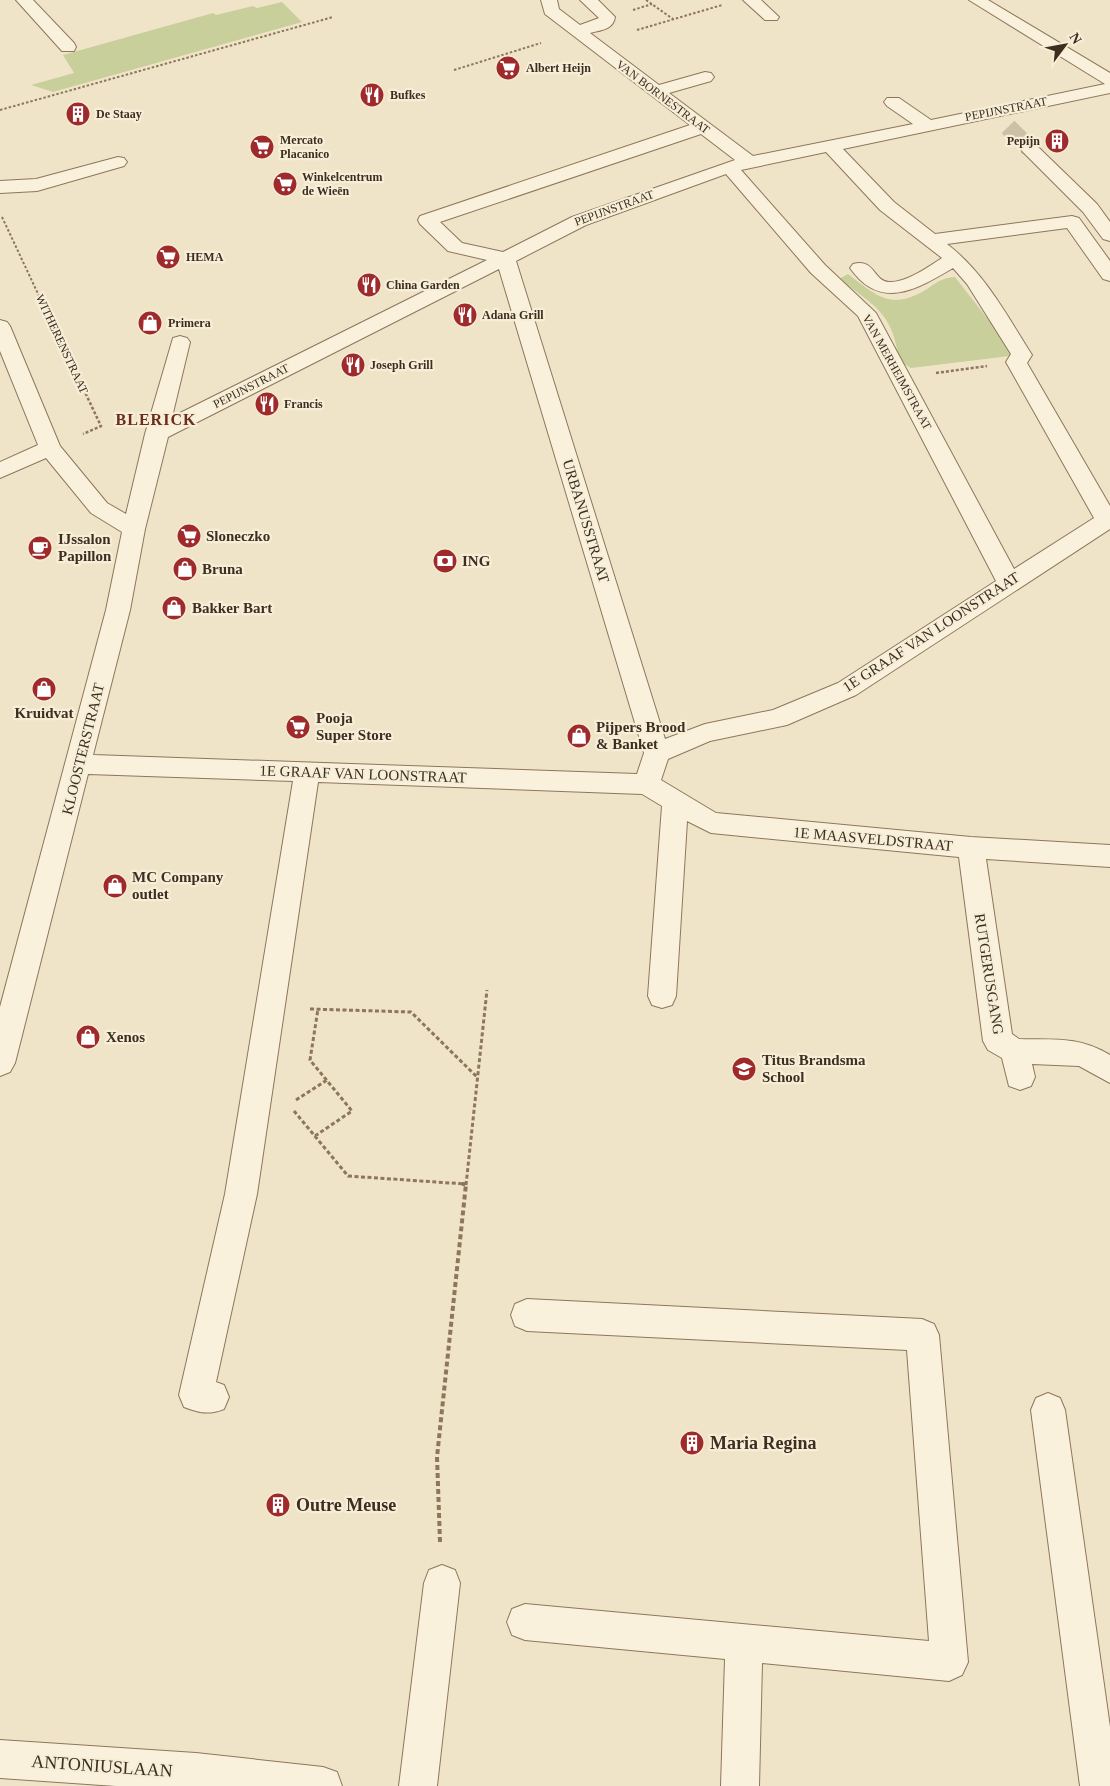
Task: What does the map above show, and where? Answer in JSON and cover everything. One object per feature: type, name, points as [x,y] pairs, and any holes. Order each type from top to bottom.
[{"type":"street","points":[[24,0],[68,47]]},
{"type":"street","name":"VAN BORNESTRAAT","points":[[548,0],[551,11],[703,127],[739,165]]},
{"type":"street","points":[[578,32],[606,23],[607,17],[588,0]]},
{"type":"street","points":[[751,0],[771,17]]},
{"type":"street","points":[[977,0],[1110,80]]},
{"type":"street","points":[[656,91],[705,77]]},
{"type":"street","name":"PEPIJNSTRAAT","points":[[156,434],[579,220],[739,165],[1110,88]]},
{"type":"street","points":[[893,102],[926,125]]},
{"type":"street","points":[[994,112],[1008,127]]},
{"type":"street","points":[[505,258],[455,247],[427,220],[703,127]]},
{"type":"street","points":[[830,146],[887,206],[955,259],[975,281],[1022,354],[1016,362],[1109,519]]},
{"type":"street","points":[[1029,148],[1090,208],[1110,235]]},
{"type":"street","points":[[0,187],[37,185],[118,162]]},
{"type":"street","name":"VAN MERHEIMSTRAAT","points":[[739,165],[818,269],[866,313],[1009,582]]},
{"type":"street","points":[[931,240],[1072,222],[1110,275]]},
{"type":"street","name":"URBANUSSTRAAT","points":[[505,258],[657,753]]},
{"type":"street","points":[[860,268],[878,286],[889,289],[904,286],[955,259]]},
{"type":"street","points":[[0,326],[50,448],[99,508],[134,529]]},
{"type":"street","name":"KLOOSTERSTRAAT","points":[[0,1063],[118,610],[134,529],[180,342]]},
{"type":"street","points":[[0,470],[50,448]]},
{"type":"street","name":"1E GRAAF VAN LOONSTRAAT","points":[[657,753],[705,733],[778,718],[847,689],[1009,582],[1109,519]]},
{"type":"street","points":[[646,784],[657,753]]},
{"type":"street","name":"1E GRAAF VAN LOONSTRAAT","points":[[79,764],[646,784]]},
{"type":"street","points":[[212,1397],[196,1395],[241,1194],[307,772]]},
{"type":"street","name":"1E MAASVELDSTRAAT","points":[[646,784],[711,824],[971,848],[1110,856]]},
{"type":"street","points":[[662,996],[675,802]]},
{"type":"street","name":"RUTGERUSGANG","points":[[971,848],[998,1040],[1018,1064],[1084,1054],[1110,1070]]},
{"type":"street","points":[[525,1622],[949,1662],[922,1335],[527,1315]]},
{"type":"street","points":[[1048,1410],[1099,1786]]},
{"type":"street","points":[[418,1786],[442,1583]]},
{"type":"street","points":[[740,1786],[744,1642]]},
{"type":"street","name":"ANTONIUSLAAN","points":[[0,1759],[196,1772],[323,1786]]},
{"type":"path","points":[[646,0],[674,20]]},
{"type":"path","points":[[594,44],[726,4]]},
{"type":"path","points":[[0,110],[333,17]]},
{"type":"path","points":[[454,70],[578,32]]},
{"type":"path","name":"WITHERENSTRAAT","points":[[0,212],[101,426],[50,448]]},
{"type":"path","points":[[900,377],[1016,362]]},
{"type":"path","points":[[442,1583],[437,1457],[487,990]]},
{"type":"path","points":[[309,1009],[411,1012],[478,1077]]},
{"type":"path","points":[[316,1136],[352,1111],[310,1060],[318,1009]]},
{"type":"path","points":[[327,1080],[289,1104],[348,1176],[465,1184]]},
{"type":"green space","points":[[282,2],[302,22],[53,92],[31,85],[74,73],[63,55],[213,13],[216,15],[253,6],[257,8]]},
{"type":"green space","points":[[848,274],[876,294],[894,300],[914,296],[940,281],[955,277],[1012,350],[1010,356],[911,368],[899,361],[892,332],[880,312],[863,296],[839,279]]},
{"type":"tunnel","points":[[1008,127],[1029,148]]},
{"type":"place","name":"Albert Heijn","points":[[508,68]]},
{"type":"place","name":"Bufkes","points":[[372,95]]},
{"type":"place","name":"De Staay","points":[[78,114]]},
{"type":"place","name":"Pepijn","points":[[1057,141]]},
{"type":"place","name":"Mercato Placanico","points":[[262,147]]},
{"type":"place","name":"Winkelcentrum de Wieën","points":[[285,184]]},
{"type":"place","name":"HEMA","points":[[168,257]]},
{"type":"place","name":"China Garden","points":[[369,285]]},
{"type":"place","name":"Adana Grill","points":[[465,315]]},
{"type":"place","name":"Primera","points":[[150,323]]},
{"type":"place","name":"Joseph Grill","points":[[353,365]]},
{"type":"place","name":"Francis","points":[[267,404]]},
{"type":"place","name":"Sloneczko","points":[[189,536]]},
{"type":"place","name":"IJssalon Papillon","points":[[40,548]]},
{"type":"place","name":"ING","points":[[445,561]]},
{"type":"place","name":"Bruna","points":[[185,569]]},
{"type":"place","name":"Bakker Bart","points":[[174,608]]},
{"type":"place","name":"Kruidvat","points":[[44,689]]},
{"type":"place","name":"Pooja Super Store","points":[[298,727]]},
{"type":"place","name":"Pijpers Brood & Banket","points":[[579,736]]},
{"type":"place","name":"MC Company outlet","points":[[115,886]]},
{"type":"place","name":"Xenos","points":[[88,1037]]},
{"type":"place","name":"Titus Brandsma School","points":[[744,1069]]},
{"type":"place","name":"Maria Regina","points":[[692,1443]]},
{"type":"place","name":"Outre Meuse","points":[[278,1505]]},
{"type":"district","name":"BLERICK","points":[[156,419]]}]
